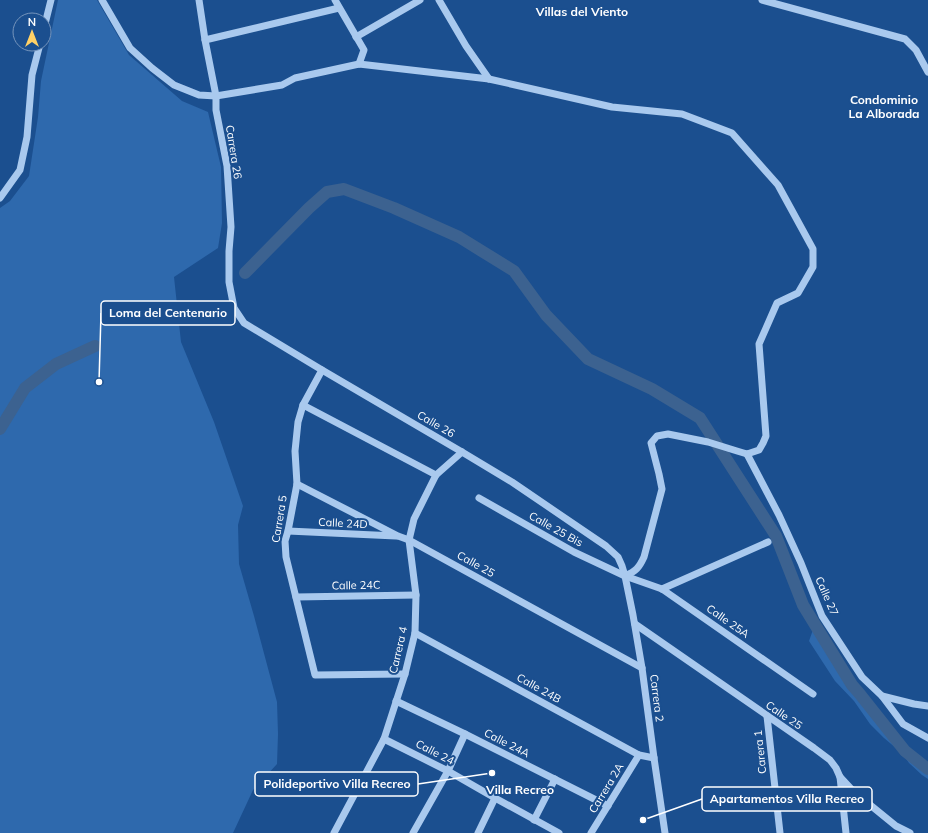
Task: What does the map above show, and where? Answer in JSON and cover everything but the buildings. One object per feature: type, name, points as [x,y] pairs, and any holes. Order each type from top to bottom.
[{"type":"street","points":[[48,12],[51,0]]},
{"type":"street","points":[[102,0],[130,48],[174,85],[199,95],[216,96],[282,85],[295,78],[359,64],[489,79],[612,107],[682,114],[732,133],[778,185],[813,249],[813,267],[798,293],[777,303],[759,344],[766,436],[764,443],[759,450],[747,454],[708,442],[668,434],[657,436],[651,443],[662,489],[644,557],[639,567],[625,576]]},
{"type":"street","name":"Carrera 26","points":[[199,0],[216,96],[216,110],[227,166],[231,227],[229,282],[234,308]]},
{"type":"street","points":[[335,0],[364,50],[359,64]]},
{"type":"street","points":[[356,37],[420,0]]},
{"type":"street","points":[[439,0],[466,46],[489,79]]},
{"type":"street","points":[[762,0],[905,38],[916,50],[928,72]]},
{"type":"street","points":[[205,40],[339,8]]},
{"type":"street","points":[[0,198],[20,170],[27,138],[32,75],[38,52]]},
{"type":"street","name":"Calle 26","points":[[234,308],[244,323],[512,482],[606,546],[618,557],[622,566]]},
{"type":"street","name":"Carrera 5","points":[[322,370],[303,405],[298,422],[295,451],[297,484],[285,541],[286,557],[315,675],[405,674]]},
{"type":"street","points":[[303,405],[436,475]]},
{"type":"street","name":"Carrera 4","points":[[334,833],[384,738],[405,674],[415,633],[416,595],[409,540],[414,519],[436,475],[462,452]]},
{"type":"street","name":"Calle 27","points":[[747,454],[779,515],[801,563],[822,616],[862,677],[882,696],[928,706]]},
{"type":"street","name":"Calle 25","points":[[297,484],[398,536],[409,540],[642,668]]},
{"type":"street","name":"Calle 25 Bis","points":[[478,498],[574,552],[625,576]]},
{"type":"street","name":"Calle 24D","points":[[288,531],[398,536]]},
{"type":"street","points":[[662,589],[768,542]]},
{"type":"street","name":"Carrera 2","points":[[622,566],[635,624],[665,833]]},
{"type":"street","name":"Calle 25A","points":[[625,576],[662,589],[813,694]]},
{"type":"street","name":"Calle 24C","points":[[296,597],[416,595]]},
{"type":"street","name":"Calle 25","points":[[635,624],[830,760],[840,777],[853,791],[896,826],[910,833]]},
{"type":"street","name":"Calle 24B","points":[[415,633],[639,755],[654,758]]},
{"type":"street","points":[[882,696],[903,724],[928,738]]},
{"type":"street","name":"Calle 24A","points":[[396,701],[608,806]]},
{"type":"street","name":"Carera 1","points":[[767,716],[780,833]]},
{"type":"street","points":[[413,833],[448,771],[465,734]]},
{"type":"street","name":"Calle 24","points":[[384,738],[448,771],[534,820],[547,831],[559,833]]},
{"type":"street","name":"Carrera 2A","points":[[591,833],[639,755]]},
{"type":"street","points":[[840,777],[846,833]]},
{"type":"street","points":[[534,820],[554,779]]},
{"type":"street","points":[[478,833],[495,798]]},
{"type":"shaded area","points":[[58,0],[97,0],[129,55],[182,101],[208,112],[221,167],[222,223],[218,248],[174,277],[181,342],[214,422],[243,506],[238,525],[239,564],[277,702],[277,764],[253,790],[233,833],[0,833],[0,208],[10,201],[29,176],[38,117],[41,81],[47,52],[52,52],[52,29]]},
{"type":"shaded area","points":[[814,627],[830,652],[887,728],[928,765],[928,779],[909,763],[903,754],[870,724],[854,701],[835,681],[809,641]]},
{"type":"waterway","points":[[245,273],[309,208],[327,192],[344,189],[394,208],[459,237],[514,271],[546,315],[588,359],[652,389],[700,418],[776,536],[803,605],[852,685],[905,751],[928,769]]},
{"type":"waterway","points":[[0,429],[25,388],[56,364],[95,346]]},
{"type":"place","name":"Loma del Centenario","points":[[99,382]]},
{"type":"place","name":"Polideportivo Villa Recreo","points":[[492,773]]},
{"type":"place","name":"Apartamentos Villa Recreo","points":[[643,820]]},
{"type":"district","name":"Villas del Viento","points":[[582,12]]},
{"type":"district","name":"Condominio La Alborada","points":[[884,107]]},
{"type":"district","name":"Villa Recreo","points":[[520,790]]}]
